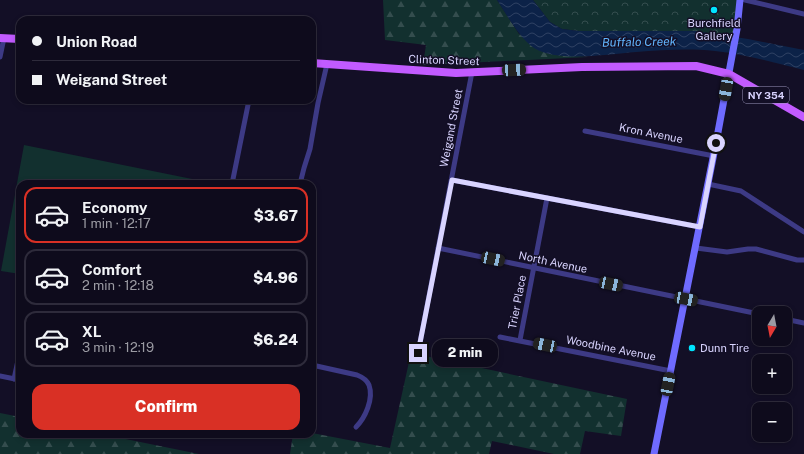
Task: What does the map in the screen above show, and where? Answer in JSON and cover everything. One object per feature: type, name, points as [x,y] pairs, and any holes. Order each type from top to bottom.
[{"type":"main road","points":[[654,454],[714,156],[737,29],[740,0]]},
{"type":"main road","points":[[2,38],[16,39]]},
{"type":"main road","name":"Clinton Street","points":[[316,63],[456,73],[582,67],[696,66],[729,74],[804,117]]},
{"type":"street","points":[[745,0],[804,14]]},
{"type":"street","points":[[0,57],[2,38]]},
{"type":"street","points":[[301,180],[310,149],[327,64]]},
{"type":"street","name":"Weigand Street","points":[[418,353],[472,72]]},
{"type":"street","points":[[233,180],[247,104]]},
{"type":"street","name":"Kron Avenue","points":[[585,131],[714,156]]},
{"type":"street","points":[[452,180],[700,227]]},
{"type":"street","points":[[708,184],[741,191],[804,232]]},
{"type":"street","name":"Trier Place","points":[[520,340],[548,198]]},
{"type":"street","name":"North Avenue","points":[[438,248],[752,313]]},
{"type":"street","points":[[696,248],[727,252],[756,249],[797,260],[804,260]]},
{"type":"street","points":[[792,320],[804,323]]},
{"type":"street","name":"Woodbine Avenue","points":[[500,336],[671,371]]},
{"type":"street","points":[[316,366],[357,375],[364,378],[369,384],[370,394],[368,408],[362,421],[356,427]]},
{"type":"street","points":[[0,376],[16,379]]},
{"type":"green space","points":[[383,0],[497,0],[519,34],[546,53],[588,57],[423,65],[426,45],[385,40]]},
{"type":"green space","points":[[533,0],[740,0],[734,37],[695,31],[579,31],[562,29],[550,22]]},
{"type":"green space","points":[[24,145],[197,180],[18,180]]},
{"type":"green space","points":[[16,189],[16,273],[1,271]]},
{"type":"green space","points":[[411,353],[627,399],[621,436],[585,431],[580,454],[554,454],[492,441],[489,454],[290,454],[292,438],[316,438],[316,434],[390,448]]},
{"type":"green space","points":[[0,413],[16,416],[16,438],[121,438],[199,454],[0,454]]},
{"type":"water","name":"Buffalo Creek","points":[[497,0],[533,0],[550,22],[562,29],[579,31],[695,31],[748,39],[804,50],[804,70],[749,56],[705,50],[666,50],[598,56],[569,56],[544,53],[534,48],[523,38]]},
{"type":"place","name":"Burchfield Gallery","points":[[714,10]]},
{"type":"place","name":"Dunn Tire","points":[[692,348]]},
{"type":"route","points":[[418,353],[452,180],[700,227],[716,143]]}]
